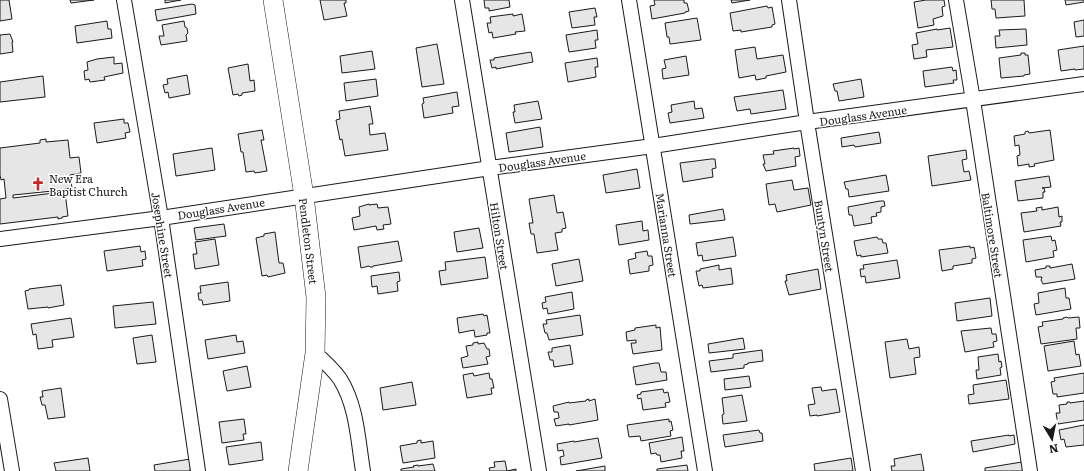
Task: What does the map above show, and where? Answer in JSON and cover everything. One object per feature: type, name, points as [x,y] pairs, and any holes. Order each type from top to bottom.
[{"type":"main road","name":"Pendleton Street","points":[[273,0],[304,196],[316,297],[314,353]]},
{"type":"main road","points":[[298,471],[314,353]]},
{"type":"street","name":"Josephine Street","points":[[124,0],[161,218],[198,471]]},
{"type":"street","name":"Hilton Street","points":[[462,0],[539,471]]},
{"type":"street","name":"Marianna Street","points":[[630,0],[705,471]]},
{"type":"street","name":"Buntyn Street","points":[[789,0],[863,471]]},
{"type":"street","name":"Baltimore Street","points":[[956,0],[973,100],[1030,471]]},
{"type":"street","name":"Douglass Avenue","points":[[0,239],[161,218],[490,168],[1084,84]]},
{"type":"street","points":[[314,353],[327,364],[340,380],[352,405],[363,471]]},
{"type":"street","points":[[0,399],[12,471]]},
{"type":"building","points":[[0,0],[9,0],[12,19],[0,21]]},
{"type":"building","points":[[70,0],[94,0],[71,3]]},
{"type":"building","points":[[165,0],[181,0],[165,3]]},
{"type":"building","points":[[320,0],[346,0],[346,3],[344,3],[347,16],[324,20]]},
{"type":"building","points":[[484,0],[509,0],[510,7],[489,11],[489,8],[485,8]]},
{"type":"building","points":[[654,0],[684,0],[684,3],[687,3],[689,11],[652,19],[650,6],[655,5]]},
{"type":"building","points":[[731,0],[750,0],[732,3]]},
{"type":"building","points":[[944,0],[945,6],[942,7],[943,16],[933,19],[934,25],[918,28],[914,2]]},
{"type":"building","points":[[991,0],[1024,0],[1025,16],[996,18],[995,9],[992,9]]},
{"type":"building","points":[[1065,0],[1084,0],[1084,2],[1066,5]]},
{"type":"building","points":[[192,4],[195,5],[196,14],[157,21],[155,10]]},
{"type":"building","points":[[767,6],[768,8],[772,7],[775,24],[772,25],[772,27],[741,32],[741,30],[733,31],[730,13]]},
{"type":"building","points":[[595,8],[597,17],[594,17],[595,25],[572,28],[569,12]]},
{"type":"building","points":[[513,14],[513,16],[522,14],[525,31],[493,38],[492,32],[489,33],[487,23],[491,23],[490,17]]},
{"type":"building","points":[[697,18],[701,40],[670,44],[669,37],[667,37],[665,23]]},
{"type":"building","points":[[1084,20],[1084,36],[1076,37],[1074,22]]},
{"type":"building","points":[[107,21],[108,29],[111,29],[112,38],[77,43],[75,26]]},
{"type":"building","points":[[184,21],[188,33],[186,35],[187,41],[161,45],[159,36],[164,36],[162,25]]},
{"type":"building","points":[[950,28],[953,47],[926,50],[927,57],[914,59],[912,45],[918,44],[916,33]]},
{"type":"building","points":[[1026,29],[1027,45],[996,48],[995,36],[1000,36],[999,30]]},
{"type":"building","points":[[597,30],[598,40],[595,40],[596,48],[569,52],[566,35]]},
{"type":"building","points":[[10,34],[13,42],[13,52],[0,54],[0,35]]},
{"type":"building","points":[[437,44],[444,84],[422,87],[416,48]]},
{"type":"building","points":[[1084,46],[1084,69],[1061,71],[1058,50]]},
{"type":"building","points":[[755,47],[757,59],[783,55],[786,72],[766,76],[766,78],[756,80],[755,75],[739,78],[735,50]]},
{"type":"building","points":[[372,51],[375,69],[342,73],[340,56]]},
{"type":"building","points":[[531,52],[533,62],[496,69],[496,67],[492,68],[490,60],[494,60],[494,58]]},
{"type":"building","points":[[1021,53],[1028,55],[1030,74],[1001,78],[999,58],[1021,55]]},
{"type":"building","points":[[686,56],[689,75],[663,79],[662,69],[666,68],[664,60]]},
{"type":"building","points":[[114,57],[114,64],[122,63],[123,73],[104,77],[105,80],[90,82],[89,79],[85,80],[84,71],[88,70],[87,62]]},
{"type":"building","points":[[597,58],[598,67],[595,67],[596,77],[568,82],[565,63]]},
{"type":"building","points":[[248,64],[250,81],[254,80],[255,91],[242,93],[242,95],[239,96],[238,94],[233,95],[228,68]]},
{"type":"building","points":[[952,67],[953,71],[956,70],[957,80],[953,80],[954,83],[925,87],[923,71]]},
{"type":"building","points":[[187,75],[190,94],[169,98],[168,92],[165,93],[163,85],[168,84],[167,79]]},
{"type":"building","points":[[43,76],[45,97],[0,102],[0,82]]},
{"type":"building","points":[[376,79],[378,96],[346,101],[344,83]]},
{"type":"building","points":[[861,79],[864,97],[839,101],[837,91],[835,91],[833,84]]},
{"type":"building","points":[[783,90],[786,109],[751,114],[750,109],[737,111],[734,97]]},
{"type":"building","points":[[457,92],[459,106],[452,107],[453,113],[424,118],[422,104],[424,103],[423,98]]},
{"type":"building","points":[[538,101],[542,119],[515,123],[513,112],[515,112],[514,105]]},
{"type":"building","points":[[694,101],[695,109],[702,108],[704,118],[670,123],[668,113],[672,112],[671,105]]},
{"type":"building","points":[[370,106],[373,124],[369,124],[370,135],[385,133],[388,150],[345,156],[342,139],[340,140],[336,120],[340,119],[339,111]]},
{"type":"building","points":[[124,119],[124,123],[128,123],[130,132],[125,133],[126,138],[97,143],[94,123]]},
{"type":"building","points":[[540,127],[543,147],[509,152],[506,133]]},
{"type":"building","points":[[262,130],[264,140],[261,140],[267,171],[255,173],[254,171],[246,172],[238,134]]},
{"type":"building","points":[[1050,130],[1054,160],[1034,164],[1035,166],[1029,167],[1029,164],[1018,166],[1017,156],[1020,155],[1019,145],[1015,146],[1014,136],[1025,134],[1025,132],[1028,131],[1029,133]]},
{"type":"building","points":[[879,132],[881,143],[855,147],[854,145],[842,147],[841,138]]},
{"type":"building","name":"New Era Baptist Church","points":[[46,139],[46,142],[68,140],[70,158],[79,157],[81,173],[70,175],[72,188],[60,190],[61,192],[65,192],[68,216],[58,219],[58,217],[0,224],[0,199],[6,198],[4,179],[1,180],[0,175],[0,148],[40,143],[40,140]],"holes":[[[53,191],[54,193],[13,198],[13,195]]]},
{"type":"building","points":[[212,148],[215,170],[176,176],[173,154]]},
{"type":"building","points":[[799,148],[800,156],[795,157],[796,166],[766,171],[763,164],[765,164],[763,155],[774,154],[773,151]]},
{"type":"building","points":[[966,150],[967,159],[962,160],[964,172],[969,171],[971,180],[932,186],[928,156]]},
{"type":"building","points":[[715,159],[716,168],[712,169],[713,177],[683,182],[680,163]]},
{"type":"building","points":[[637,169],[640,188],[606,193],[603,175]]},
{"type":"building","points":[[886,175],[889,191],[849,197],[848,189],[846,189],[844,182]]},
{"type":"building","points":[[1049,176],[1051,187],[1042,188],[1044,188],[1045,192],[1043,192],[1043,198],[1018,201],[1015,181]]},
{"type":"building","points":[[792,180],[794,190],[808,188],[811,205],[777,212],[775,204],[769,205],[766,184]]},
{"type":"building","points":[[554,195],[557,213],[563,212],[566,228],[562,229],[562,232],[555,233],[558,250],[537,253],[534,234],[531,234],[529,223],[533,223],[529,199]]},
{"type":"building","points":[[884,201],[885,206],[881,207],[881,212],[876,213],[877,216],[871,217],[872,223],[854,226],[852,215],[849,215],[848,207]]},
{"type":"building","points":[[369,204],[377,204],[378,208],[388,207],[391,224],[383,225],[384,229],[377,230],[376,226],[354,230],[352,218],[360,216],[359,207]]},
{"type":"building","points":[[1042,207],[1042,210],[1058,207],[1059,217],[1062,216],[1062,222],[1060,222],[1061,226],[1024,232],[1021,213],[1037,211],[1036,208]]},
{"type":"building","points":[[723,209],[725,220],[690,224],[689,215]]},
{"type":"building","points":[[642,221],[643,231],[648,230],[649,240],[619,245],[616,225]]},
{"type":"building","points":[[224,224],[226,236],[196,240],[194,228]]},
{"type":"building","points":[[479,228],[483,248],[457,252],[454,232]]},
{"type":"building","points":[[275,232],[279,263],[283,263],[285,273],[268,277],[267,275],[262,276],[256,238],[264,236],[264,234]]},
{"type":"building","points":[[1051,236],[1052,241],[1055,240],[1057,250],[1053,251],[1054,257],[1026,262],[1023,240]]},
{"type":"building","points":[[733,237],[736,256],[703,261],[702,255],[698,256],[696,243]]},
{"type":"building","points":[[877,237],[878,239],[882,239],[883,243],[886,243],[888,253],[861,257],[861,255],[857,256],[854,241]]},
{"type":"building","points":[[215,239],[219,265],[195,269],[193,254],[197,254],[195,242]]},
{"type":"building","points":[[398,241],[402,261],[361,268],[358,247]]},
{"type":"building","points":[[140,246],[141,252],[145,251],[146,259],[142,260],[143,266],[107,271],[104,251]]},
{"type":"building","points":[[970,246],[970,248],[974,247],[976,258],[972,259],[972,263],[953,266],[953,269],[942,271],[939,250]]},
{"type":"building","points":[[647,251],[648,256],[652,256],[653,265],[649,266],[649,271],[630,274],[628,260],[636,258],[635,253]]},
{"type":"building","points":[[485,257],[488,278],[441,285],[439,271],[446,270],[445,262]]},
{"type":"building","points":[[579,259],[583,281],[556,286],[552,264]]},
{"type":"building","points":[[897,260],[900,278],[866,283],[865,276],[861,277],[860,269],[864,269],[863,265]]},
{"type":"building","points":[[1072,264],[1075,279],[1043,284],[1041,280],[1042,277],[1036,277],[1035,270],[1046,268],[1046,266],[1050,266],[1050,268]]},
{"type":"building","points":[[719,265],[719,270],[731,268],[733,284],[703,288],[702,285],[699,286],[696,271]]},
{"type":"building","points":[[818,269],[821,289],[789,295],[785,281],[787,281],[786,275]]},
{"type":"building","points":[[399,272],[400,281],[397,282],[398,291],[378,294],[377,286],[372,287],[371,276]]},
{"type":"building","points":[[228,282],[230,301],[203,305],[202,300],[199,300],[198,293],[201,293],[200,286]]},
{"type":"building","points":[[61,285],[64,305],[48,308],[28,309],[25,291],[29,289]]},
{"type":"building","points":[[1065,288],[1066,298],[1069,298],[1071,309],[1036,315],[1034,304],[1039,303],[1038,293]]},
{"type":"building","points":[[572,292],[574,309],[548,314],[547,308],[543,309],[542,303],[546,302],[545,297]]},
{"type":"building","points":[[990,298],[992,316],[957,321],[955,303]]},
{"type":"building","points":[[153,302],[156,324],[115,328],[113,306]]},
{"type":"building","points":[[483,314],[484,316],[487,315],[490,333],[475,337],[474,330],[459,333],[457,318]]},
{"type":"building","points":[[580,315],[583,335],[549,340],[547,333],[545,333],[543,324],[547,324],[546,320]]},
{"type":"building","points":[[1067,317],[1079,317],[1080,328],[1076,328],[1077,339],[1041,344],[1038,327],[1043,326],[1042,322]]},
{"type":"building","points":[[71,318],[74,337],[52,340],[53,347],[38,349],[36,334],[33,335],[31,324]]},
{"type":"building","points":[[656,325],[656,328],[660,327],[662,350],[633,354],[631,343],[636,343],[636,340],[627,341],[626,332],[635,330],[635,328]]},
{"type":"building","points":[[991,328],[992,334],[996,334],[997,341],[993,342],[994,347],[965,352],[961,331]]},
{"type":"building","points":[[152,335],[156,362],[137,364],[133,338]]},
{"type":"building","points":[[236,335],[237,342],[243,341],[245,353],[208,359],[205,340]]},
{"type":"building","points":[[743,338],[745,349],[709,353],[708,344]]},
{"type":"building","points":[[907,339],[909,349],[919,347],[920,357],[914,358],[916,374],[890,378],[885,342]]},
{"type":"building","points":[[1074,341],[1076,355],[1079,354],[1081,366],[1048,371],[1044,346]]},
{"type":"building","points":[[478,342],[478,344],[484,343],[487,349],[489,349],[490,356],[486,357],[488,364],[463,368],[461,358],[468,356],[466,346],[473,345],[473,343]]},
{"type":"building","points":[[570,345],[573,364],[554,367],[553,360],[550,360],[548,352],[552,352],[552,348]]},
{"type":"building","points":[[762,350],[763,361],[748,363],[744,365],[744,368],[711,372],[709,361],[733,358],[733,354]]},
{"type":"building","points":[[998,354],[999,362],[1001,361],[1002,367],[1000,368],[1001,375],[977,379],[976,370],[979,370],[978,357]]},
{"type":"building","points":[[659,363],[661,372],[666,372],[667,380],[636,385],[633,367]]},
{"type":"building","points":[[247,366],[251,387],[227,391],[223,371]]},
{"type":"building","points":[[473,373],[474,376],[489,373],[494,388],[491,388],[492,394],[467,398],[463,375]]},
{"type":"building","points":[[1084,373],[1084,393],[1057,397],[1057,394],[1053,394],[1051,382],[1055,381],[1054,378]]},
{"type":"building","points":[[749,376],[751,387],[725,390],[724,379]]},
{"type":"building","points":[[1006,380],[1009,399],[969,404],[968,395],[974,394],[973,385]]},
{"type":"building","points":[[412,382],[416,405],[383,410],[380,388]]},
{"type":"building","points":[[821,387],[822,391],[836,389],[840,412],[810,416],[808,405],[815,404],[812,388]]},
{"type":"building","points":[[61,388],[65,417],[48,419],[45,405],[42,405],[40,397],[43,397],[42,391]]},
{"type":"building","points":[[663,389],[664,393],[668,392],[670,402],[665,403],[666,407],[643,410],[641,398],[638,399],[637,395],[641,394],[641,392]]},
{"type":"building","points":[[742,395],[747,421],[723,424],[722,415],[724,414],[722,398]]},
{"type":"building","points":[[589,399],[589,401],[595,399],[598,420],[556,426],[554,419],[559,417],[558,412],[554,412],[553,406],[569,402],[586,401]]},
{"type":"building","points":[[1084,401],[1084,420],[1058,424],[1056,413],[1060,413],[1059,405],[1067,404],[1067,402]]},
{"type":"building","points":[[244,419],[246,434],[243,434],[244,440],[222,443],[219,422]]},
{"type":"building","points":[[669,419],[673,430],[670,431],[671,436],[641,441],[640,436],[629,437],[627,425]]},
{"type":"building","points":[[1084,425],[1084,445],[1066,447],[1064,439],[1061,440],[1059,430]]},
{"type":"building","points":[[759,430],[760,433],[762,433],[763,441],[725,447],[723,435]]},
{"type":"building","points":[[1014,435],[1015,444],[973,452],[971,441]]},
{"type":"building","points":[[682,437],[684,451],[681,451],[682,458],[661,462],[660,455],[657,455],[656,453],[651,454],[649,443]]},
{"type":"building","points":[[598,438],[602,458],[561,465],[560,457],[564,456],[563,450],[558,451],[557,444]]},
{"type":"building","points":[[421,440],[421,443],[433,441],[435,458],[403,463],[400,446],[417,443],[417,441]]},
{"type":"building","points":[[261,442],[263,460],[229,465],[226,447]]},
{"type":"building","points":[[921,454],[924,471],[892,471],[891,466],[895,466],[894,459]]},
{"type":"building","points":[[88,458],[90,471],[56,471],[54,463]]},
{"type":"building","points":[[851,458],[853,471],[815,471],[814,464]]},
{"type":"building","points":[[190,459],[192,469],[190,469],[190,471],[155,471],[154,465]]},
{"type":"building","points":[[505,461],[507,471],[490,471],[489,468],[495,467],[494,462]]},
{"type":"building","points":[[1022,462],[1023,471],[985,471],[985,468]]},
{"type":"building","points":[[433,464],[435,471],[401,471],[401,469],[414,467],[413,466]]},
{"type":"building","points":[[687,465],[688,471],[657,471],[657,469]]},
{"type":"building","points":[[605,466],[605,471],[576,471]]},
{"type":"place","name":"New Era Baptist Church","points":[[38,184]]}]
